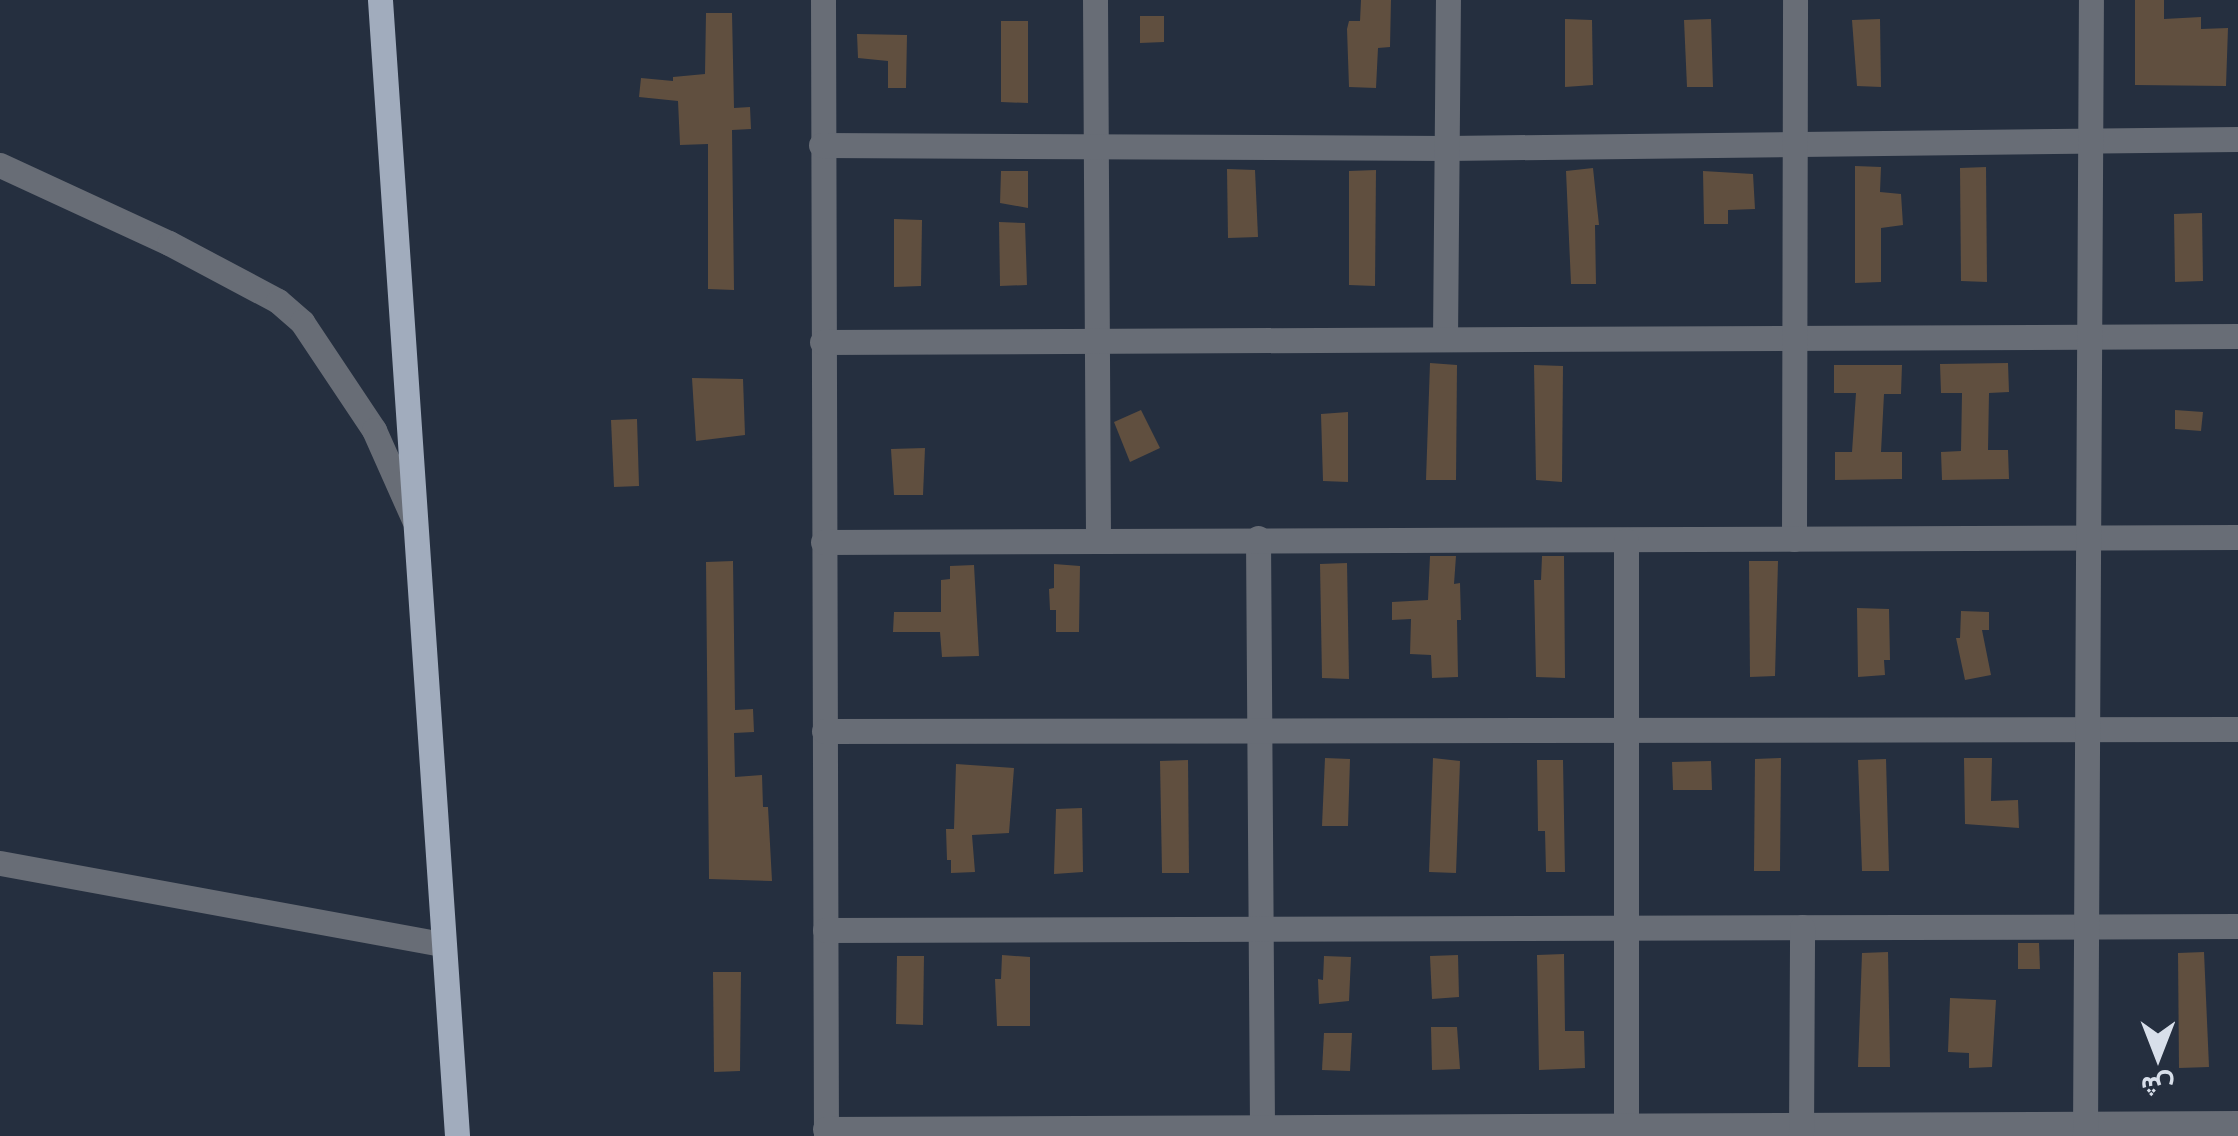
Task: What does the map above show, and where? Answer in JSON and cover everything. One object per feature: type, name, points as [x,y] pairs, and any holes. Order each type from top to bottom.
[{"type":"main road","points":[[380,0],[456,1136]]},
{"type":"street","points":[[824,0],[821,144],[826,1133],[1626,1126],[2086,1130],[2238,1123]]},
{"type":"street","points":[[1095,0],[1098,539]]},
{"type":"street","points":[[1445,339],[1448,0]]},
{"type":"street","points":[[1794,539],[1795,0]]},
{"type":"street","points":[[2086,1130],[2091,0]]},
{"type":"street","points":[[821,144],[1447,148],[2238,139]]},
{"type":"street","points":[[0,165],[168,242],[278,301],[302,322],[355,400],[414,520]]},
{"type":"street","points":[[822,342],[2238,336]]},
{"type":"street","points":[[823,542],[2238,537]]},
{"type":"street","points":[[1258,538],[1262,1128]]},
{"type":"street","points":[[1626,541],[1626,1126]]},
{"type":"street","points":[[824,731],[2238,728]]},
{"type":"street","points":[[0,862],[442,944]]},
{"type":"street","points":[[825,930],[2238,926]]},
{"type":"street","points":[[1800,1130],[1802,927]]},
{"type":"building","points":[[1361,0],[1391,0],[1390,47],[1378,48],[1376,88],[1349,87],[1347,29],[1349,21],[1360,21]]},
{"type":"building","points":[[2135,0],[2164,0],[2164,19],[2201,17],[2201,29],[2228,28],[2226,86],[2135,85]]},
{"type":"building","points":[[706,13],[732,13],[734,108],[750,107],[751,129],[732,130],[734,290],[708,289],[708,144],[680,145],[678,101],[639,97],[641,78],[673,81],[673,77],[705,74]]},
{"type":"building","points":[[1140,16],[1164,16],[1164,42],[1140,43]]},
{"type":"building","points":[[1565,19],[1592,20],[1593,85],[1565,87]]},
{"type":"building","points":[[1711,19],[1713,87],[1687,87],[1684,20]]},
{"type":"building","points":[[1880,19],[1881,87],[1857,86],[1852,20]]},
{"type":"building","points":[[1001,21],[1028,21],[1028,103],[1001,102]]},
{"type":"building","points":[[857,34],[907,35],[906,88],[888,88],[888,61],[858,58]]},
{"type":"building","points":[[1855,166],[1881,167],[1880,192],[1901,194],[1903,225],[1881,228],[1881,282],[1855,283]]},
{"type":"building","points":[[1986,167],[1987,282],[1961,281],[1960,168]]},
{"type":"building","points":[[1593,168],[1599,225],[1595,225],[1596,284],[1571,284],[1566,171]]},
{"type":"building","points":[[1227,169],[1255,170],[1258,237],[1228,238]]},
{"type":"building","points":[[1376,170],[1375,286],[1349,285],[1349,171]]},
{"type":"building","points":[[1001,171],[1028,171],[1028,208],[1000,203]]},
{"type":"building","points":[[1703,171],[1753,174],[1755,209],[1728,210],[1728,224],[1704,224]]},
{"type":"building","points":[[2202,213],[2203,281],[2175,282],[2174,214]]},
{"type":"building","points":[[894,219],[922,220],[921,286],[894,287]]},
{"type":"building","points":[[999,222],[1025,223],[1027,285],[1000,286]]},
{"type":"building","points":[[1430,363],[1457,365],[1456,480],[1426,480]]},
{"type":"building","points":[[2008,363],[2009,392],[1989,393],[1988,450],[2008,450],[2009,479],[1942,480],[1941,452],[1961,451],[1962,393],[1941,393],[1940,364]]},
{"type":"building","points":[[1534,365],[1563,366],[1562,482],[1536,480]]},
{"type":"building","points":[[1834,365],[1902,365],[1901,394],[1884,394],[1881,452],[1902,452],[1902,479],[1835,480],[1835,452],[1852,452],[1856,393],[1834,393]]},
{"type":"building","points":[[692,378],[743,379],[745,435],[696,441]]},
{"type":"building","points":[[1141,410],[1160,448],[1130,462],[1114,422]]},
{"type":"building","points":[[2175,410],[2203,412],[2201,431],[2175,429]]},
{"type":"building","points":[[1348,412],[1348,482],[1323,481],[1321,414]]},
{"type":"building","points":[[637,419],[639,486],[614,487],[611,420]]},
{"type":"building","points":[[925,448],[923,495],[894,495],[891,449]]},
{"type":"building","points":[[1430,556],[1456,556],[1454,584],[1460,583],[1461,620],[1457,620],[1458,677],[1432,678],[1431,655],[1410,654],[1411,619],[1392,620],[1392,602],[1428,600]]},
{"type":"building","points":[[1542,556],[1564,556],[1565,678],[1536,677],[1534,580],[1541,580]]},
{"type":"building","points":[[733,561],[735,710],[753,709],[754,732],[734,733],[735,777],[762,775],[772,881],[709,879],[706,562]]},
{"type":"building","points":[[1749,561],[1778,561],[1775,676],[1750,677]]},
{"type":"building","points":[[1347,563],[1349,679],[1322,678],[1320,564]]},
{"type":"building","points":[[1054,564],[1080,566],[1079,632],[1056,632],[1056,610],[1050,610],[1049,589],[1054,588]]},
{"type":"building","points":[[974,565],[979,656],[942,657],[940,632],[893,632],[894,612],[941,612],[941,580],[950,579],[950,566]]},
{"type":"building","points":[[1857,608],[1889,609],[1890,660],[1884,660],[1885,675],[1858,677]]},
{"type":"building","points":[[1961,611],[1989,612],[1989,630],[1982,630],[1991,675],[1965,680],[1956,638],[1960,638]]},
{"type":"building","points":[[1325,758],[1350,759],[1348,826],[1322,826]]},
{"type":"building","points":[[1433,758],[1460,761],[1456,873],[1429,872]]},
{"type":"building","points":[[1781,758],[1780,871],[1754,871],[1755,759]]},
{"type":"building","points":[[1964,758],[1992,758],[1991,801],[2018,800],[2019,828],[1965,824]]},
{"type":"building","points":[[1886,759],[1889,871],[1862,871],[1858,760]]},
{"type":"building","points":[[1188,760],[1189,873],[1162,873],[1160,761]]},
{"type":"building","points":[[1537,760],[1563,760],[1565,872],[1546,872],[1545,831],[1538,831]]},
{"type":"building","points":[[1711,761],[1712,790],[1673,790],[1672,762]]},
{"type":"building","points":[[956,764],[1014,768],[1009,833],[972,835],[975,872],[951,873],[951,860],[947,860],[946,829],[954,829]]},
{"type":"building","points":[[1082,808],[1083,872],[1054,874],[1056,809]]},
{"type":"building","points":[[2018,943],[2039,943],[2040,969],[2018,969]]},
{"type":"building","points":[[1888,952],[1890,1067],[1858,1067],[1862,953]]},
{"type":"building","points":[[2204,952],[2209,1067],[2179,1068],[2178,953]]},
{"type":"building","points":[[1564,954],[1565,1031],[1584,1031],[1585,1068],[1539,1070],[1537,955]]},
{"type":"building","points":[[1002,955],[1030,957],[1030,1026],[997,1026],[995,979],[1001,979]]},
{"type":"building","points":[[1458,955],[1459,997],[1432,999],[1430,956]]},
{"type":"building","points":[[897,956],[924,956],[923,1025],[896,1024]]},
{"type":"building","points":[[1324,956],[1351,957],[1349,1001],[1319,1004],[1318,979],[1323,980]]},
{"type":"building","points":[[713,972],[741,972],[740,1071],[714,1072]]},
{"type":"building","points":[[1950,998],[1996,1000],[1992,1067],[1969,1068],[1969,1053],[1948,1052]]},
{"type":"building","points":[[1431,1027],[1457,1027],[1460,1069],[1432,1070]]},
{"type":"building","points":[[1324,1033],[1352,1033],[1350,1071],[1322,1070]]}]
